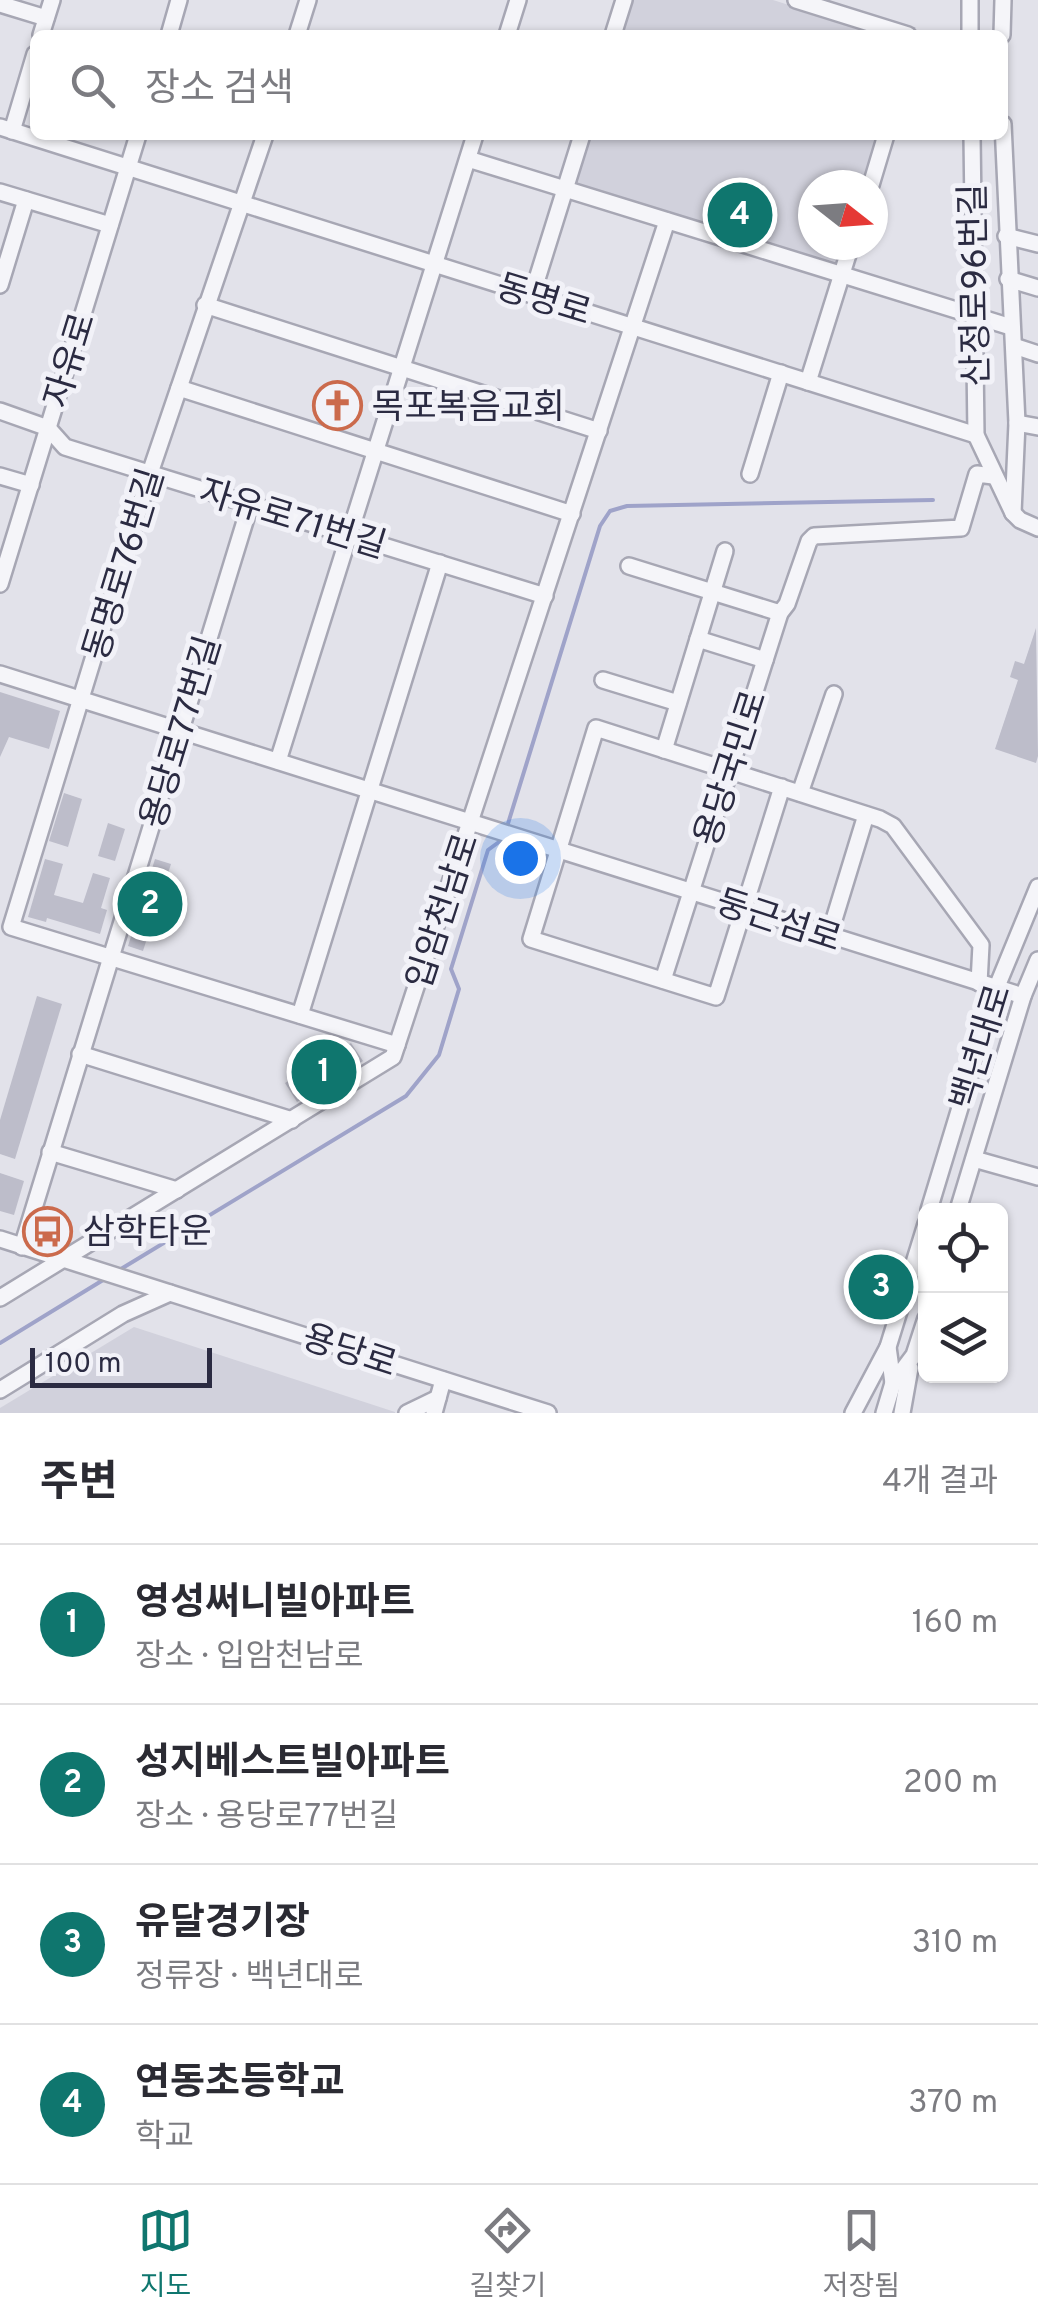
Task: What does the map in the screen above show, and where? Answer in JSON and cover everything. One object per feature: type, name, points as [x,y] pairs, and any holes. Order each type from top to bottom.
[{"type":"street","points":[[0,4],[43,27],[52,0]]},
{"type":"street","points":[[171,30],[180,0]]},
{"type":"street","points":[[299,30],[308,0]]},
{"type":"street","points":[[508,30],[518,0]]},
{"type":"street","points":[[615,30],[624,0]]},
{"type":"street","points":[[796,0],[892,30]]},
{"type":"street","points":[[970,0],[970,30]]},
{"type":"street","points":[[1002,30],[1003,0]]},
{"type":"street","points":[[6,129],[30,67]]},
{"type":"street","name":"동명로","points":[[6,129],[30,137]]},
{"type":"street","name":"동명로","points":[[40,140],[976,434]]},
{"type":"street","name":"자유로","points":[[0,584],[136,140]]},
{"type":"street","name":"동명로76번길","points":[[110,958],[11,927],[150,473],[263,140]]},
{"type":"street","points":[[278,761],[474,140]]},
{"type":"street","points":[[532,295],[580,140]]},
{"type":"street","points":[[875,170],[884,140]]},
{"type":"street","name":"산정로96번길","points":[[972,140],[976,434]]},
{"type":"street","points":[[1003,140],[1017,423],[1013,513]]},
{"type":"street","points":[[468,160],[1011,327]]},
{"type":"street","points":[[0,192],[110,226]]},
{"type":"street","points":[[0,285],[4,255],[26,200]]},
{"type":"street","name":"입암천남로","points":[[0,1298],[393,1057],[474,823],[667,221]]},
{"type":"street","points":[[1006,236],[1038,244]]},
{"type":"street","points":[[808,382],[847,260]]},
{"type":"street","points":[[1008,279],[1038,288]]},
{"type":"street","points":[[206,305],[599,431]]},
{"type":"street","points":[[1014,346],[1038,354]]},
{"type":"street","points":[[750,474],[781,373]]},
{"type":"street","points":[[179,388],[572,514]]},
{"type":"street","name":"자유로71번길","points":[[0,411],[48,428],[65,447],[545,596]]},
{"type":"street","points":[[1017,423],[1038,427]]},
{"type":"street","points":[[976,434],[1013,513],[1038,528]]},
{"type":"street","name":"용당국민로","points":[[662,980],[780,613],[787,604],[804,551],[814,536],[962,528],[977,474],[993,476]]},
{"type":"street","points":[[0,476],[30,485]]},
{"type":"street","name":"용당로77번길","points":[[22,1246],[250,505]]},
{"type":"street","points":[[664,750],[725,551]]},
{"type":"street","points":[[300,1015],[440,564]]},
{"type":"street","points":[[629,566],[780,613]]},
{"type":"street","points":[[698,639],[765,660]]},
{"type":"street","points":[[0,674],[474,823]]},
{"type":"street","points":[[604,680],[678,703]]},
{"type":"street","points":[[800,794],[834,694]]},
{"type":"street","points":[[782,788],[716,997],[530,939],[596,728],[866,815],[899,831],[911,853],[981,946],[979,983]]},
{"type":"street","points":[[829,936],[866,815]]},
{"type":"street","name":"둥근섬로","points":[[474,823],[1023,996]]},
{"type":"street","name":"백년대로","points":[[932,1203],[996,989],[1038,887]]},
{"type":"street","points":[[110,958],[397,1045]]},
{"type":"street","name":"백년대로","points":[[960,1203],[1023,996],[1038,960]]},
{"type":"street","points":[[80,1054],[292,1120]]},
{"type":"street","points":[[50,1152],[178,1190]]},
{"type":"street","points":[[974,1158],[1038,1177]]},
{"type":"street","points":[[0,1240],[62,1259]]},
{"type":"street","points":[[853,1413],[888,1348],[918,1250]]},
{"type":"street","name":"용당로","points":[[62,1259],[548,1413]]},
{"type":"street","points":[[0,1390],[123,1314],[170,1293]]},
{"type":"street","points":[[902,1413],[918,1343]]},
{"type":"street","points":[[888,1348],[893,1383]]},
{"type":"street","points":[[884,1413],[893,1383],[914,1355]]},
{"type":"street","points":[[407,1413],[436,1406],[443,1380]]},
{"type":"shaded area","points":[[633,0],[773,0],[868,30],[624,30]]},
{"type":"shaded area","points":[[588,140],[878,140],[870,170],[798,170],[798,257],[574,186]]},
{"type":"shaded area","points":[[807,260],[841,260],[838,270]]},
{"type":"shaded area","points":[[134,1327],[395,1413],[0,1413],[0,1408]]},
{"type":"building","points":[[1036,628],[1036,763],[995,749],[1018,680],[1010,677],[1015,661],[1024,664]]},
{"type":"building","points":[[0,692],[60,711],[49,749],[9,737],[0,757]]},
{"type":"building","points":[[64,793],[82,799],[68,847],[49,841]]},
{"type":"building","points":[[108,823],[125,829],[115,861],[98,856]]},
{"type":"building","points":[[45,859],[63,864],[54,895],[83,903],[93,873],[110,878],[101,908],[107,910],[100,934],[47,918],[46,922],[28,917]]},
{"type":"building","points":[[155,859],[171,864],[143,951],[128,946]]},
{"type":"building","points":[[37,996],[62,1004],[15,1159],[0,1154],[0,1120]]},
{"type":"building","points":[[351,1043],[363,1061],[297,1102],[285,1083]]},
{"type":"building","points":[[0,1173],[24,1181],[14,1215],[0,1211]]},
{"type":"waterway","points":[[506,830],[600,526],[610,511],[627,506],[933,500]]},
{"type":"waterway","points":[[116,1272],[406,1096],[439,1055],[459,989],[451,969],[488,850],[503,839]]},
{"type":"waterway","points":[[0,1343],[108,1277]]},
{"type":"place","name":"연동초등학교","points":[[740,215]]},
{"type":"place","name":"목포복음교회","points":[[337,406]]},
{"type":"place","name":"성지베스트빌아파트","points":[[150,904]]},
{"type":"place","name":"영성써니빌아파트","points":[[324,1072]]},
{"type":"place","name":"삼학타운","points":[[48,1231]]},
{"type":"place","name":"유달경기장","points":[[881,1287]]}]
